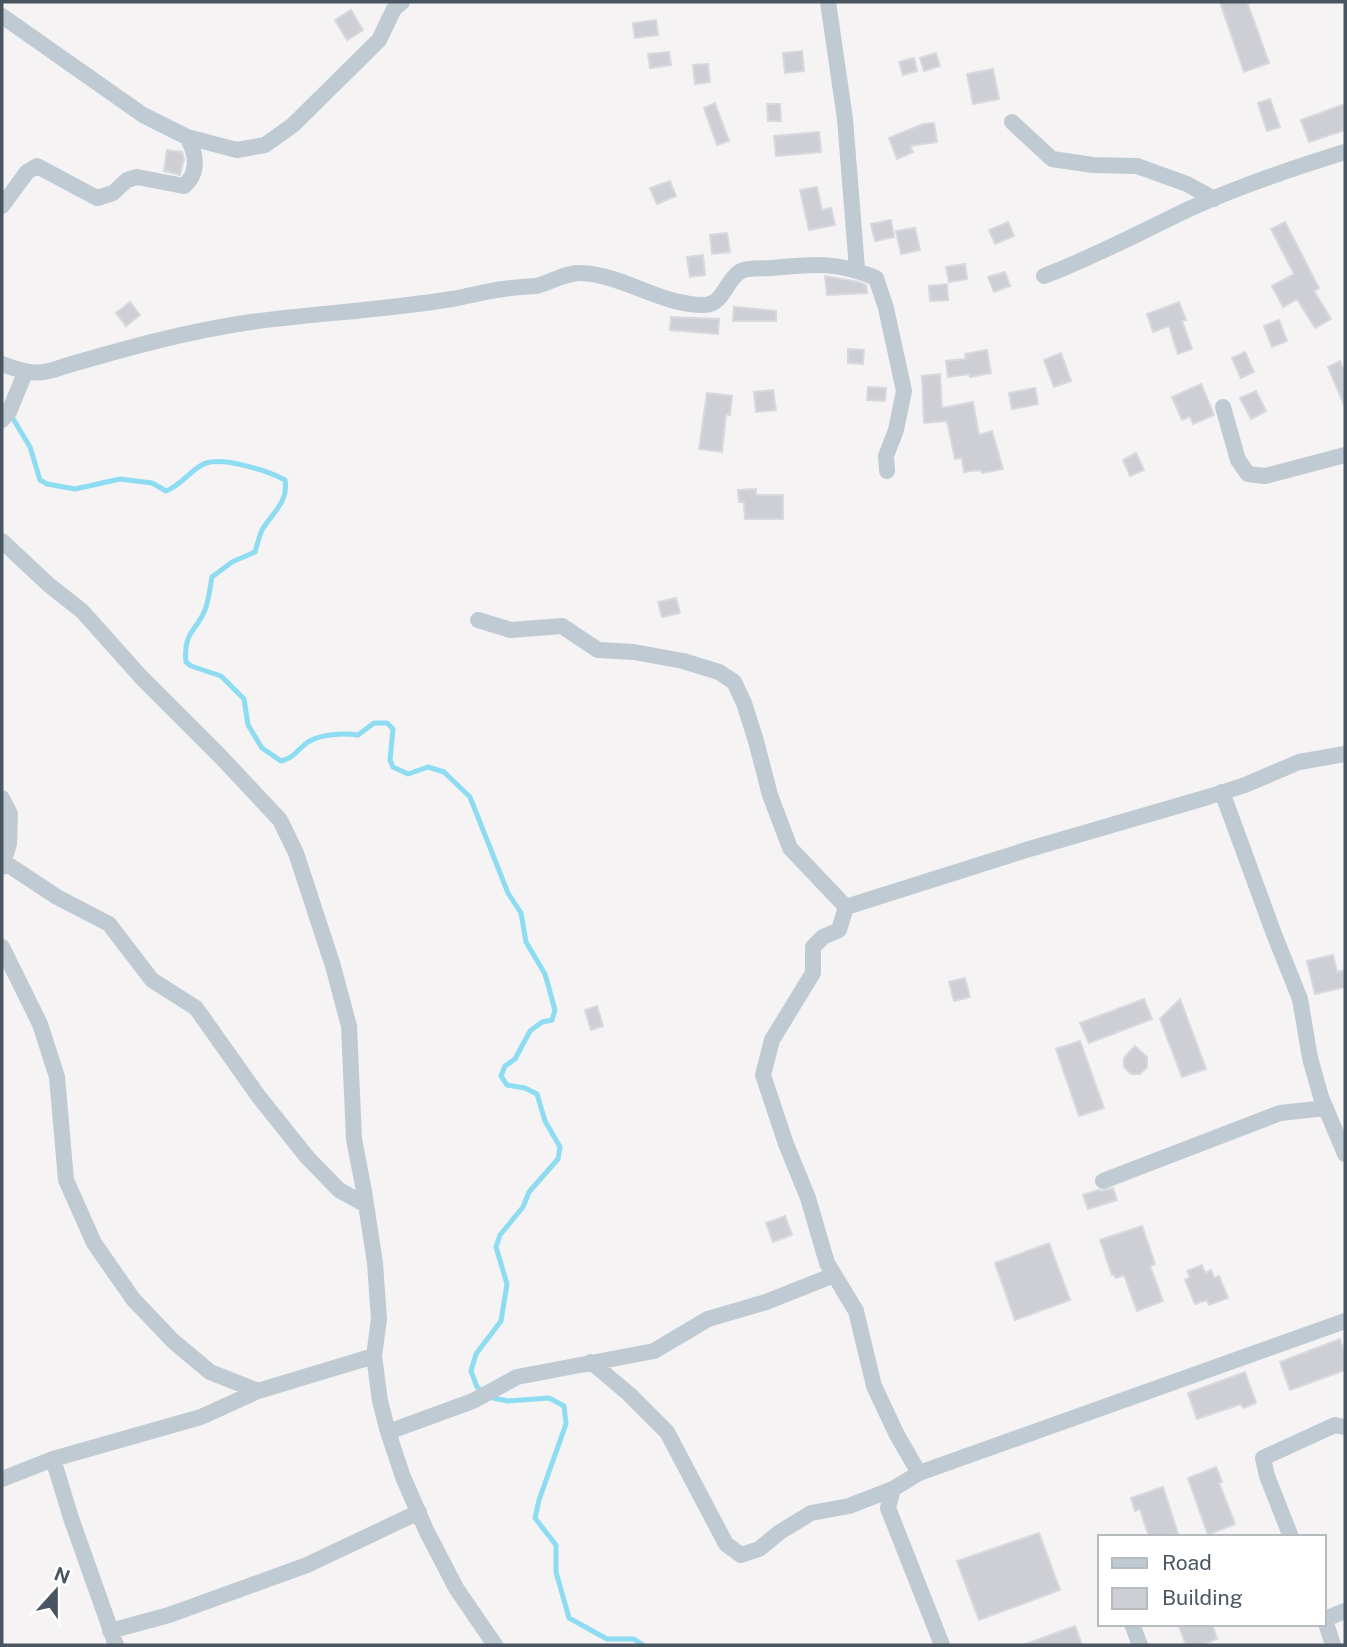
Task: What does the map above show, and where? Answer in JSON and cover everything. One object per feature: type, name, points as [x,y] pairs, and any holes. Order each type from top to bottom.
[{"type":"street","points":[[2,16],[143,115],[187,137],[237,150],[265,145],[293,125],[379,40],[394,9],[402,2]]},
{"type":"street","points":[[828,2],[845,119],[857,269]]},
{"type":"street","points":[[1012,122],[1052,159],[1093,165],[1137,166],[1187,184],[1214,199]]},
{"type":"street","points":[[2,206],[27,172],[37,166],[97,198],[113,193],[127,180],[137,177],[184,186],[190,181],[195,167],[195,152],[187,137]]},
{"type":"street","points":[[1044,276],[1081,262],[1214,199],[1345,152]]},
{"type":"street","points":[[2,364],[25,373],[47,373],[179,334],[252,322],[450,299],[505,288],[538,286],[579,272],[607,277],[652,296],[685,304],[708,305],[719,300],[731,280],[742,270],[802,263],[857,269],[876,278],[886,308],[904,391],[897,430],[886,456],[887,471]]},
{"type":"street","points":[[2,420],[9,412],[25,373]]},
{"type":"street","points":[[1223,407],[1238,460],[1248,474],[1265,477],[1345,455]]},
{"type":"street","points":[[2,541],[82,611],[141,677],[280,821],[296,853],[333,966],[349,1026],[354,1139],[366,1205],[379,1319],[374,1356],[380,1401],[403,1478],[419,1512],[456,1588],[495,1645]]},
{"type":"street","points":[[478,620],[511,629],[562,626],[598,650],[634,652],[683,661],[719,672],[734,682],[744,703],[770,795],[790,848],[846,907]]},
{"type":"street","points":[[846,907],[1222,792],[1299,762],[1345,754]]},
{"type":"street","points":[[1222,792],[1300,999],[1310,1058],[1345,1154]]},
{"type":"street","points":[[2,798],[10,814],[9,844],[3,865],[109,925],[152,979],[196,1008],[259,1097],[307,1157],[340,1190],[366,1205]]},
{"type":"street","points":[[846,907],[839,930],[823,937],[813,947],[813,973],[772,1040],[763,1075],[808,1199],[827,1263],[856,1311],[874,1386],[919,1473]]},
{"type":"street","points":[[2,947],[40,1024],[57,1077],[66,1181],[94,1243],[133,1299],[173,1341],[210,1372],[258,1391]]},
{"type":"street","points":[[1103,1181],[1280,1113],[1326,1108]]},
{"type":"street","points":[[388,1432],[473,1401],[517,1377],[654,1351],[708,1319],[766,1302],[834,1275]]},
{"type":"street","points":[[590,1362],[629,1394],[667,1432],[726,1544],[741,1555],[759,1549],[811,1513],[849,1506],[892,1489],[919,1473],[1345,1321]]},
{"type":"street","points":[[2,1479],[53,1459],[201,1417],[258,1391],[374,1356]]},
{"type":"street","points":[[1290,1535],[1266,1476],[1263,1458],[1335,1425],[1345,1427]]},
{"type":"street","points":[[53,1459],[113,1638],[307,1565],[419,1512]]},
{"type":"street","points":[[892,1489],[888,1508],[942,1645]]},
{"type":"street","points":[[1326,1618],[1345,1611]]},
{"type":"street","points":[[1326,1621],[1334,1645]]},
{"type":"street","points":[[1133,1626],[1140,1645]]},
{"type":"building","points":[[1220,2],[1247,2],[1269,63],[1244,72]]},
{"type":"building","points":[[351,10],[363,30],[347,40],[335,20]]},
{"type":"building","points":[[656,20],[658,35],[635,38],[633,23]]},
{"type":"building","points":[[802,51],[804,71],[785,73],[783,53]]},
{"type":"building","points":[[669,52],[671,65],[650,68],[648,54]]},
{"type":"building","points":[[936,53],[940,66],[924,71],[920,58]]},
{"type":"building","points":[[914,58],[917,71],[903,75],[899,62]]},
{"type":"building","points":[[708,64],[710,82],[695,84],[693,65]]},
{"type":"building","points":[[993,69],[999,99],[973,104],[967,74]]},
{"type":"building","points":[[1270,99],[1280,127],[1267,131],[1258,103]]},
{"type":"building","points":[[715,103],[729,141],[717,145],[704,108]]},
{"type":"building","points":[[767,104],[780,104],[781,121],[768,121]]},
{"type":"building","points":[[1345,104],[1345,130],[1309,142],[1301,120]]},
{"type":"building","points":[[934,123],[937,142],[910,146],[913,152],[897,159],[889,138],[923,124]]},
{"type":"building","points":[[819,132],[821,152],[776,156],[774,136]]},
{"type":"building","points":[[167,150],[182,152],[184,159],[180,175],[164,171]]},
{"type":"building","points":[[670,181],[676,196],[657,204],[650,188]]},
{"type":"building","points":[[817,187],[822,210],[831,208],[835,225],[809,230],[800,190]]},
{"type":"building","points":[[891,220],[894,237],[875,241],[871,224]]},
{"type":"building","points":[[1008,222],[1014,236],[995,244],[989,230]]},
{"type":"building","points":[[1285,222],[1319,288],[1314,291],[1331,319],[1315,328],[1297,299],[1283,307],[1272,286],[1294,274],[1271,229]]},
{"type":"building","points":[[915,228],[920,250],[901,254],[896,231]]},
{"type":"building","points":[[727,233],[730,252],[712,254],[710,235]]},
{"type":"building","points":[[703,255],[705,275],[690,277],[687,257]]},
{"type":"building","points":[[965,264],[967,279],[949,282],[946,267]]},
{"type":"building","points":[[1005,272],[1010,286],[994,292],[988,277]]},
{"type":"building","points":[[825,276],[859,282],[866,285],[867,293],[827,295]]},
{"type":"building","points":[[947,284],[948,300],[930,301],[929,286]]},
{"type":"building","points":[[130,302],[140,315],[126,326],[116,313]]},
{"type":"building","points":[[1179,302],[1186,320],[1182,321],[1192,349],[1178,354],[1169,326],[1153,332],[1147,314]]},
{"type":"building","points":[[734,307],[776,311],[776,321],[733,321]]},
{"type":"building","points":[[671,317],[719,319],[718,334],[670,330]]},
{"type":"building","points":[[1279,320],[1287,341],[1272,347],[1264,326]]},
{"type":"building","points":[[848,349],[864,350],[863,364],[848,363]]},
{"type":"building","points":[[987,350],[991,373],[948,377],[946,361],[966,359],[965,354]]},
{"type":"building","points":[[1245,352],[1254,372],[1241,378],[1232,358]]},
{"type":"building","points":[[1061,353],[1071,381],[1054,387],[1044,360]]},
{"type":"building","points":[[1340,361],[1345,372],[1345,407],[1328,367]]},
{"type":"building","points":[[940,374],[942,408],[973,402],[979,435],[992,431],[1003,469],[982,473],[981,470],[964,472],[962,458],[955,459],[947,421],[924,423],[922,376]]},
{"type":"building","points":[[1201,384],[1214,415],[1193,424],[1190,416],[1182,420],[1172,397]]},
{"type":"building","points":[[868,387],[886,388],[885,401],[867,400]]},
{"type":"building","points":[[1035,388],[1038,404],[1012,409],[1009,393]]},
{"type":"building","points":[[773,390],[776,410],[756,412],[754,392]]},
{"type":"building","points":[[1256,391],[1266,411],[1251,419],[1240,398]]},
{"type":"building","points":[[707,393],[732,396],[730,415],[726,414],[722,452],[699,449]]},
{"type":"building","points":[[1136,453],[1144,470],[1130,476],[1123,460]]},
{"type":"building","points":[[756,489],[756,495],[783,495],[783,519],[745,519],[744,502],[739,502],[738,490]]},
{"type":"building","points":[[676,598],[680,613],[662,617],[658,602]]},
{"type":"building","points":[[1333,955],[1337,972],[1345,970],[1345,987],[1315,994],[1307,961]]},
{"type":"building","points":[[965,978],[970,997],[954,1001],[949,982]]},
{"type":"building","points":[[1144,999],[1152,1019],[1089,1043],[1080,1023]]},
{"type":"building","points":[[1180,999],[1206,1069],[1182,1077],[1160,1019]]},
{"type":"building","points":[[597,1006],[603,1026],[591,1030],[585,1010]]},
{"type":"building","points":[[1080,1041],[1104,1108],[1079,1116],[1056,1049]]},
{"type":"building","points":[[1135,1046],[1147,1057],[1147,1067],[1140,1074],[1131,1074],[1124,1067],[1124,1058]]},
{"type":"building","points":[[1113,1188],[1117,1200],[1088,1209],[1083,1195]]},
{"type":"building","points":[[785,1216],[792,1235],[773,1242],[766,1223]]},
{"type":"building","points":[[1142,1226],[1155,1264],[1150,1266],[1163,1301],[1137,1311],[1124,1275],[1116,1278],[1112,1275],[1100,1240]]},
{"type":"building","points":[[1049,1243],[1070,1300],[1015,1320],[995,1263]]},
{"type":"building","points":[[1202,1265],[1205,1273],[1211,1270],[1214,1278],[1219,1276],[1228,1298],[1209,1305],[1207,1300],[1195,1304],[1185,1280],[1190,1277],[1187,1271]]},
{"type":"building","points":[[1340,1339],[1345,1355],[1345,1370],[1290,1390],[1280,1362]]},
{"type":"building","points":[[1245,1372],[1256,1403],[1243,1408],[1241,1404],[1197,1419],[1188,1393]]},
{"type":"building","points":[[1216,1467],[1222,1482],[1219,1483],[1235,1524],[1208,1535],[1188,1478]]},
{"type":"building","points":[[1163,1487],[1178,1535],[1148,1535],[1140,1509],[1135,1511],[1131,1498]]},
{"type":"building","points":[[1039,1533],[1060,1590],[979,1620],[957,1561]]},
{"type":"building","points":[[1075,1626],[1082,1645],[1026,1644]]},
{"type":"building","points":[[1179,1626],[1213,1626],[1217,1639],[1201,1645],[1186,1645]]},
{"type":"waterway","points":[[2,406],[9,412],[30,447],[40,480],[47,484],[75,489],[120,479],[152,483],[166,491],[196,468],[214,462],[246,466],[285,480],[286,488],[282,501],[262,530],[255,552],[232,562],[212,577],[205,610],[186,644],[186,662],[221,676],[244,699],[248,725],[262,748],[281,761],[313,739],[332,735],[358,735],[374,723],[387,723],[393,729],[390,760],[393,767],[408,774],[428,767],[444,772],[470,797],[508,893],[521,913],[526,942],[545,974],[555,1010],[552,1020],[542,1022],[530,1031],[515,1059],[505,1066],[501,1076],[507,1085],[525,1088],[537,1094],[545,1121],[560,1147],[558,1159],[529,1192],[523,1207],[500,1235],[496,1247],[507,1284],[501,1321],[476,1354],[471,1371],[477,1387],[493,1398],[508,1401],[549,1398],[564,1406],[566,1424],[535,1518],[556,1545],[556,1572],[569,1618],[607,1639],[634,1639],[643,1645]]}]
